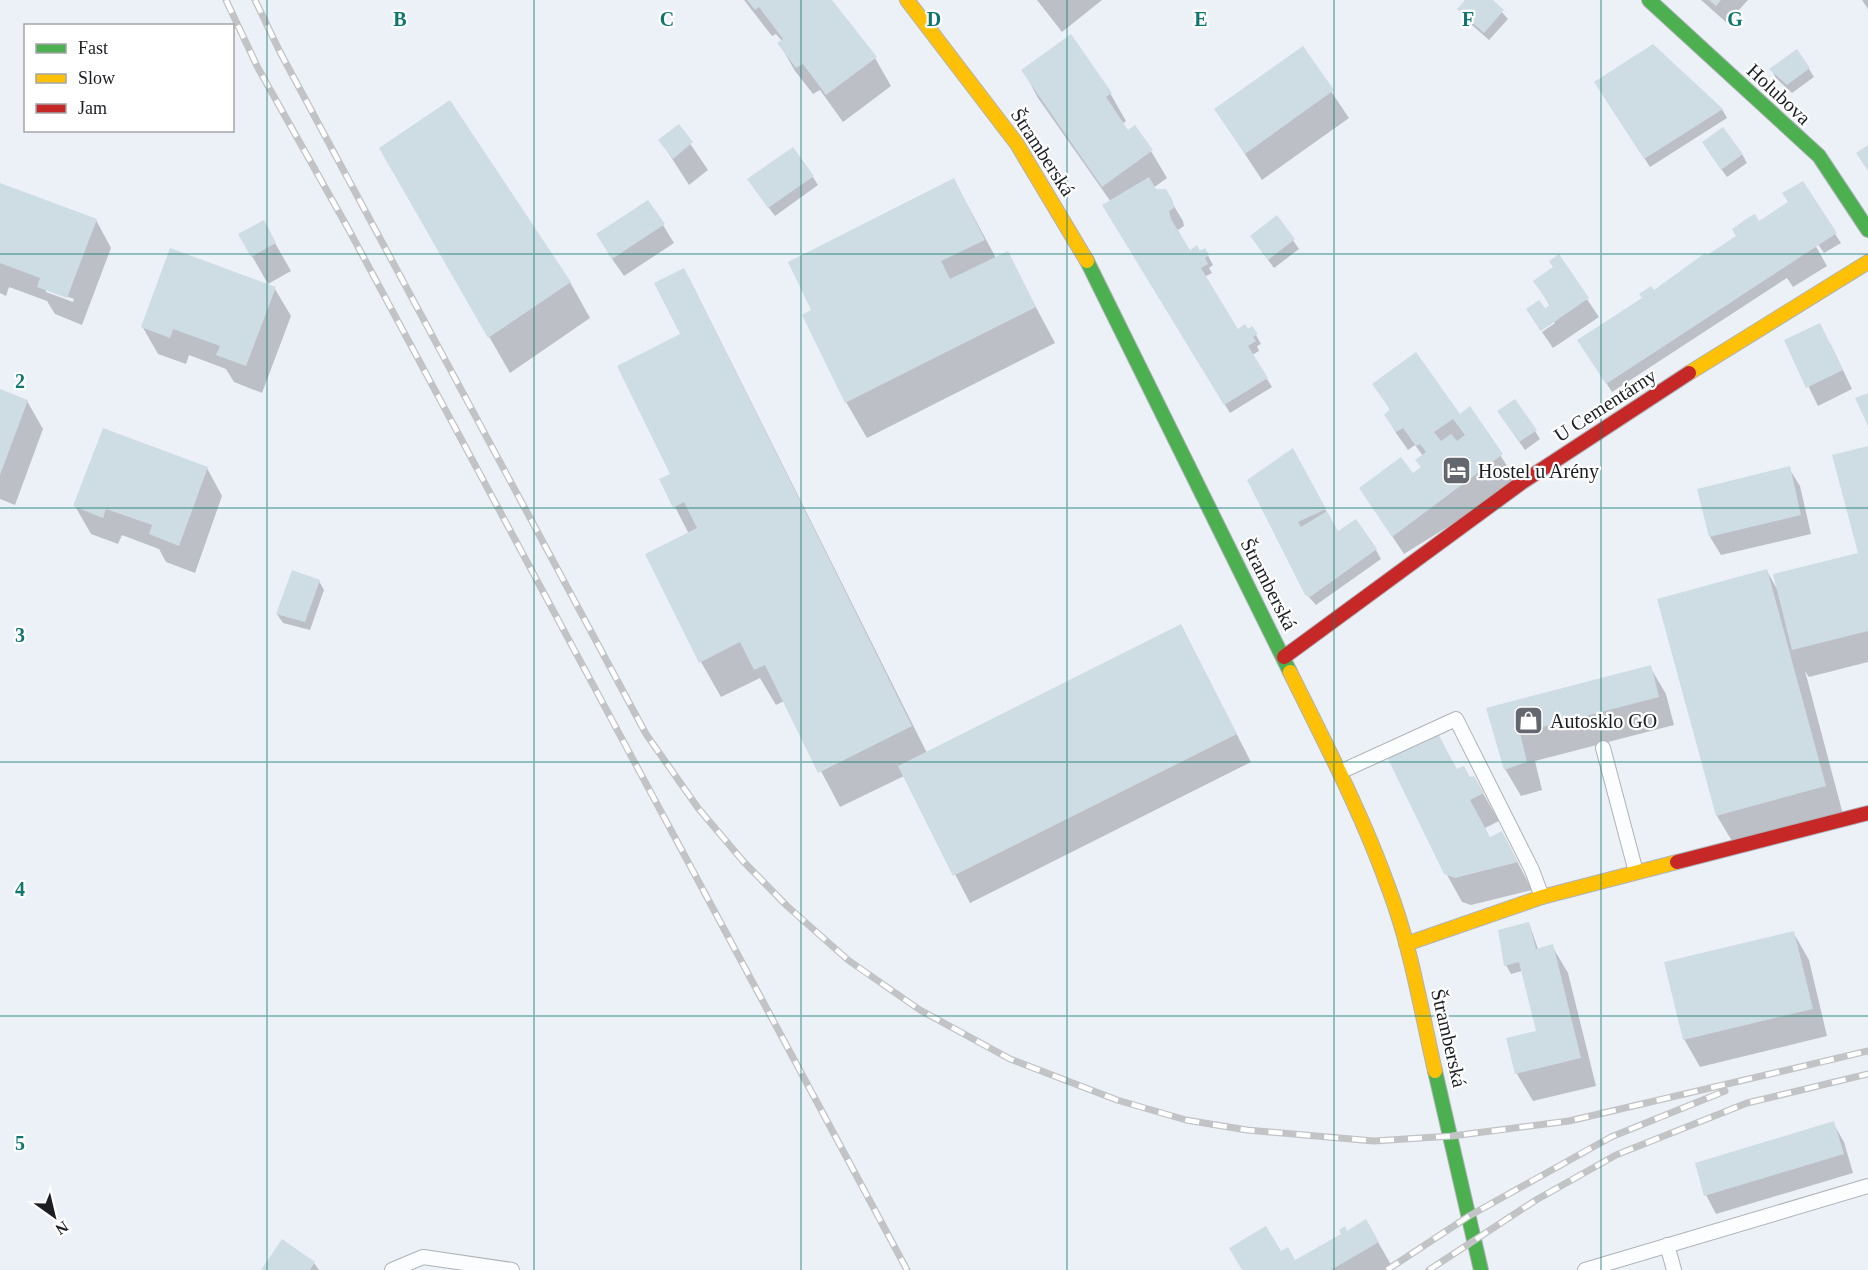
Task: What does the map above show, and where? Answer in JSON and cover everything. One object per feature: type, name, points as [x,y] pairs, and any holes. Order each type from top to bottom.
[{"type":"street","name":"Štramberská","points":[[908,0],[1017,144],[1079,245],[1340,772],[1383,872],[1406,944],[1481,1270]]},
{"type":"street","name":"Holubova","points":[[1648,0],[1819,156],[1868,230]]},
{"type":"street","name":"U Cementárny","points":[[1284,657],[1521,483],[1740,340],[1868,261]]},
{"type":"street","points":[[1406,944],[1542,897],[1868,813]]},
{"type":"lane","points":[[1340,772],[1456,719],[1532,870],[1542,897]]},
{"type":"lane","points":[[1603,748],[1636,872]]},
{"type":"lane","points":[[1585,1270],[1868,1186]]},
{"type":"lane","points":[[1667,1245],[1674,1270]]},
{"type":"lane","points":[[392,1270],[423,1257],[512,1270]]},
{"type":"building","points":[[747,0],[832,0],[877,57],[826,95],[803,64],[796,68],[777,43],[783,39],[759,7],[755,10]]},
{"type":"building","points":[[1465,0],[1493,0],[1504,10],[1484,33],[1457,9]]},
{"type":"building","points":[[1709,0],[1721,0],[1716,6]]},
{"type":"building","points":[[1071,34],[1112,93],[1106,97],[1128,130],[1135,125],[1153,150],[1102,187],[1021,70]]},
{"type":"building","points":[[1653,44],[1723,109],[1644,159],[1594,82]]},
{"type":"building","points":[[1303,46],[1334,90],[1245,154],[1214,109]]},
{"type":"building","points":[[1797,49],[1810,68],[1787,85],[1769,69]]},
{"type":"building","points":[[450,100],[571,282],[488,338],[379,148]]},
{"type":"building","points":[[679,124],[693,142],[673,159],[658,140]]},
{"type":"building","points":[[1723,127],[1743,154],[1721,170],[1702,142]]},
{"type":"building","points":[[1868,145],[1868,171],[1856,153]]},
{"type":"building","points":[[793,147],[814,176],[768,208],[747,179]]},
{"type":"building","points":[[1149,177],[1156,189],[1166,189],[1173,201],[1174,208],[1169,211],[1171,219],[1190,250],[1197,245],[1200,251],[1205,248],[1209,255],[1205,258],[1208,264],[1201,268],[1238,329],[1245,324],[1248,329],[1252,326],[1258,334],[1253,337],[1256,341],[1248,346],[1268,378],[1224,405],[1102,205]]},
{"type":"building","points":[[954,178],[985,240],[941,261],[950,279],[1008,251],[1036,307],[845,403],[802,315],[811,310],[788,262]]},
{"type":"building","points":[[1803,181],[1837,233],[1606,384],[1577,340],[1642,298],[1639,294],[1651,286],[1654,290],[1705,253],[1707,255],[1736,236],[1732,229],[1749,217],[1755,214],[1759,221],[1788,202],[1782,193]]},
{"type":"building","points":[[0,183],[97,219],[67,298],[37,287],[40,278],[0,263]]},
{"type":"building","points":[[648,200],[665,224],[612,259],[596,234]]},
{"type":"building","points":[[1277,215],[1295,239],[1268,260],[1250,236]]},
{"type":"building","points":[[264,220],[276,243],[251,257],[238,234]]},
{"type":"building","points":[[170,248],[276,287],[246,366],[216,355],[220,346],[173,329],[170,338],[141,327]]},
{"type":"building","points":[[1559,254],[1589,298],[1541,331],[1526,309],[1539,300],[1545,308],[1550,305],[1533,281],[1553,267],[1549,261]]},
{"type":"building","points":[[684,268],[912,726],[818,773],[765,665],[754,670],[740,642],[699,663],[645,554],[697,528],[684,502],[673,508],[659,479],[670,474],[617,366],[680,334],[654,283]]},
{"type":"building","points":[[1820,323],[1843,370],[1806,388],[1784,340]]},
{"type":"building","points":[[1416,352],[1460,414],[1470,406],[1503,454],[1392,537],[1359,488],[1401,457],[1413,473],[1421,467],[1415,460],[1426,452],[1420,444],[1416,446],[1403,428],[1396,432],[1384,415],[1390,409],[1372,384]],"holes":[[[1453,419],[1465,435],[1457,441],[1451,434],[1441,441],[1434,432]]]},
{"type":"building","points":[[0,389],[28,400],[0,475]]},
{"type":"building","points":[[1868,393],[1868,426],[1855,398]]},
{"type":"building","points":[[1515,399],[1537,430],[1519,442],[1497,411]]},
{"type":"building","points":[[103,428],[208,467],[179,546],[149,534],[152,525],[106,509],[103,518],[73,506]]},
{"type":"building","points":[[1868,446],[1868,631],[1792,650],[1773,574],[1858,553],[1832,455]]},
{"type":"building","points":[[1293,448],[1326,509],[1298,522],[1301,527],[1327,511],[1338,531],[1356,519],[1377,549],[1310,597],[1305,595],[1247,480]]},
{"type":"building","points":[[1790,466],[1801,515],[1709,537],[1697,489]]},
{"type":"building","points":[[1767,569],[1826,786],[1716,816],[1657,599]]},
{"type":"building","points":[[292,570],[320,580],[305,622],[276,614]]},
{"type":"building","points":[[1181,624],[1237,734],[953,876],[898,766]]},
{"type":"building","name":"Autosklo GO","points":[[1651,665],[1659,697],[1520,733],[1527,762],[1504,770],[1486,708]]},
{"type":"building","points":[[1438,733],[1456,769],[1464,766],[1470,777],[1474,776],[1484,793],[1470,800],[1490,837],[1502,831],[1518,862],[1455,878],[1444,874],[1387,757]]},
{"type":"building","points":[[1529,922],[1536,949],[1553,944],[1581,1058],[1515,1074],[1506,1038],[1536,1031],[1519,962],[1504,966],[1498,930]]},
{"type":"building","points":[[1794,931],[1813,1009],[1683,1040],[1664,962]]},
{"type":"building","points":[[1834,1121],[1844,1154],[1704,1196],[1695,1163]]},
{"type":"building","points":[[1366,1219],[1379,1242],[1331,1270],[1242,1270],[1229,1248],[1266,1226],[1281,1251],[1288,1247],[1295,1260],[1341,1234],[1339,1230],[1345,1226],[1347,1231]]},
{"type":"building","points":[[282,1239],[315,1262],[310,1270],[261,1270]]},
{"type":"railway","points":[[226,0],[258,68],[349,230],[907,1270]]},
{"type":"railway","points":[[255,0],[280,52],[646,734],[698,808],[743,861],[787,906],[848,960],[920,1010],[1010,1059],[1117,1100],[1186,1120],[1247,1130],[1374,1141],[1452,1136],[1569,1121],[1868,1051]]},
{"type":"railway","points":[[1429,1270],[1536,1200],[1616,1155],[1747,1103],[1868,1074]]},
{"type":"railway","points":[[1387,1270],[1469,1216],[1611,1137],[1725,1091]]},
{"type":"traffic: fast","points":[[1649,0],[1819,156],[1868,230]]},
{"type":"traffic: fast","points":[[1087,261],[1290,672]]},
{"type":"traffic: fast","points":[[1435,1071],[1481,1270]]},
{"type":"traffic: slow","points":[[907,0],[1017,144],[1087,261]]},
{"type":"traffic: slow","points":[[1689,373],[1868,262]]},
{"type":"traffic: slow","points":[[1290,672],[1355,806],[1397,911],[1410,956],[1435,1071]]},
{"type":"traffic: slow","points":[[1406,944],[1542,897],[1677,862]]},
{"type":"traffic: jam","points":[[1284,657],[1521,483],[1689,373]]},
{"type":"traffic: jam","points":[[1677,862],[1868,813]]},
{"type":"place","name":"Hostel u Arény","points":[[1457,471]]},
{"type":"place","name":"Autosklo GO","points":[[1529,721]]}]
